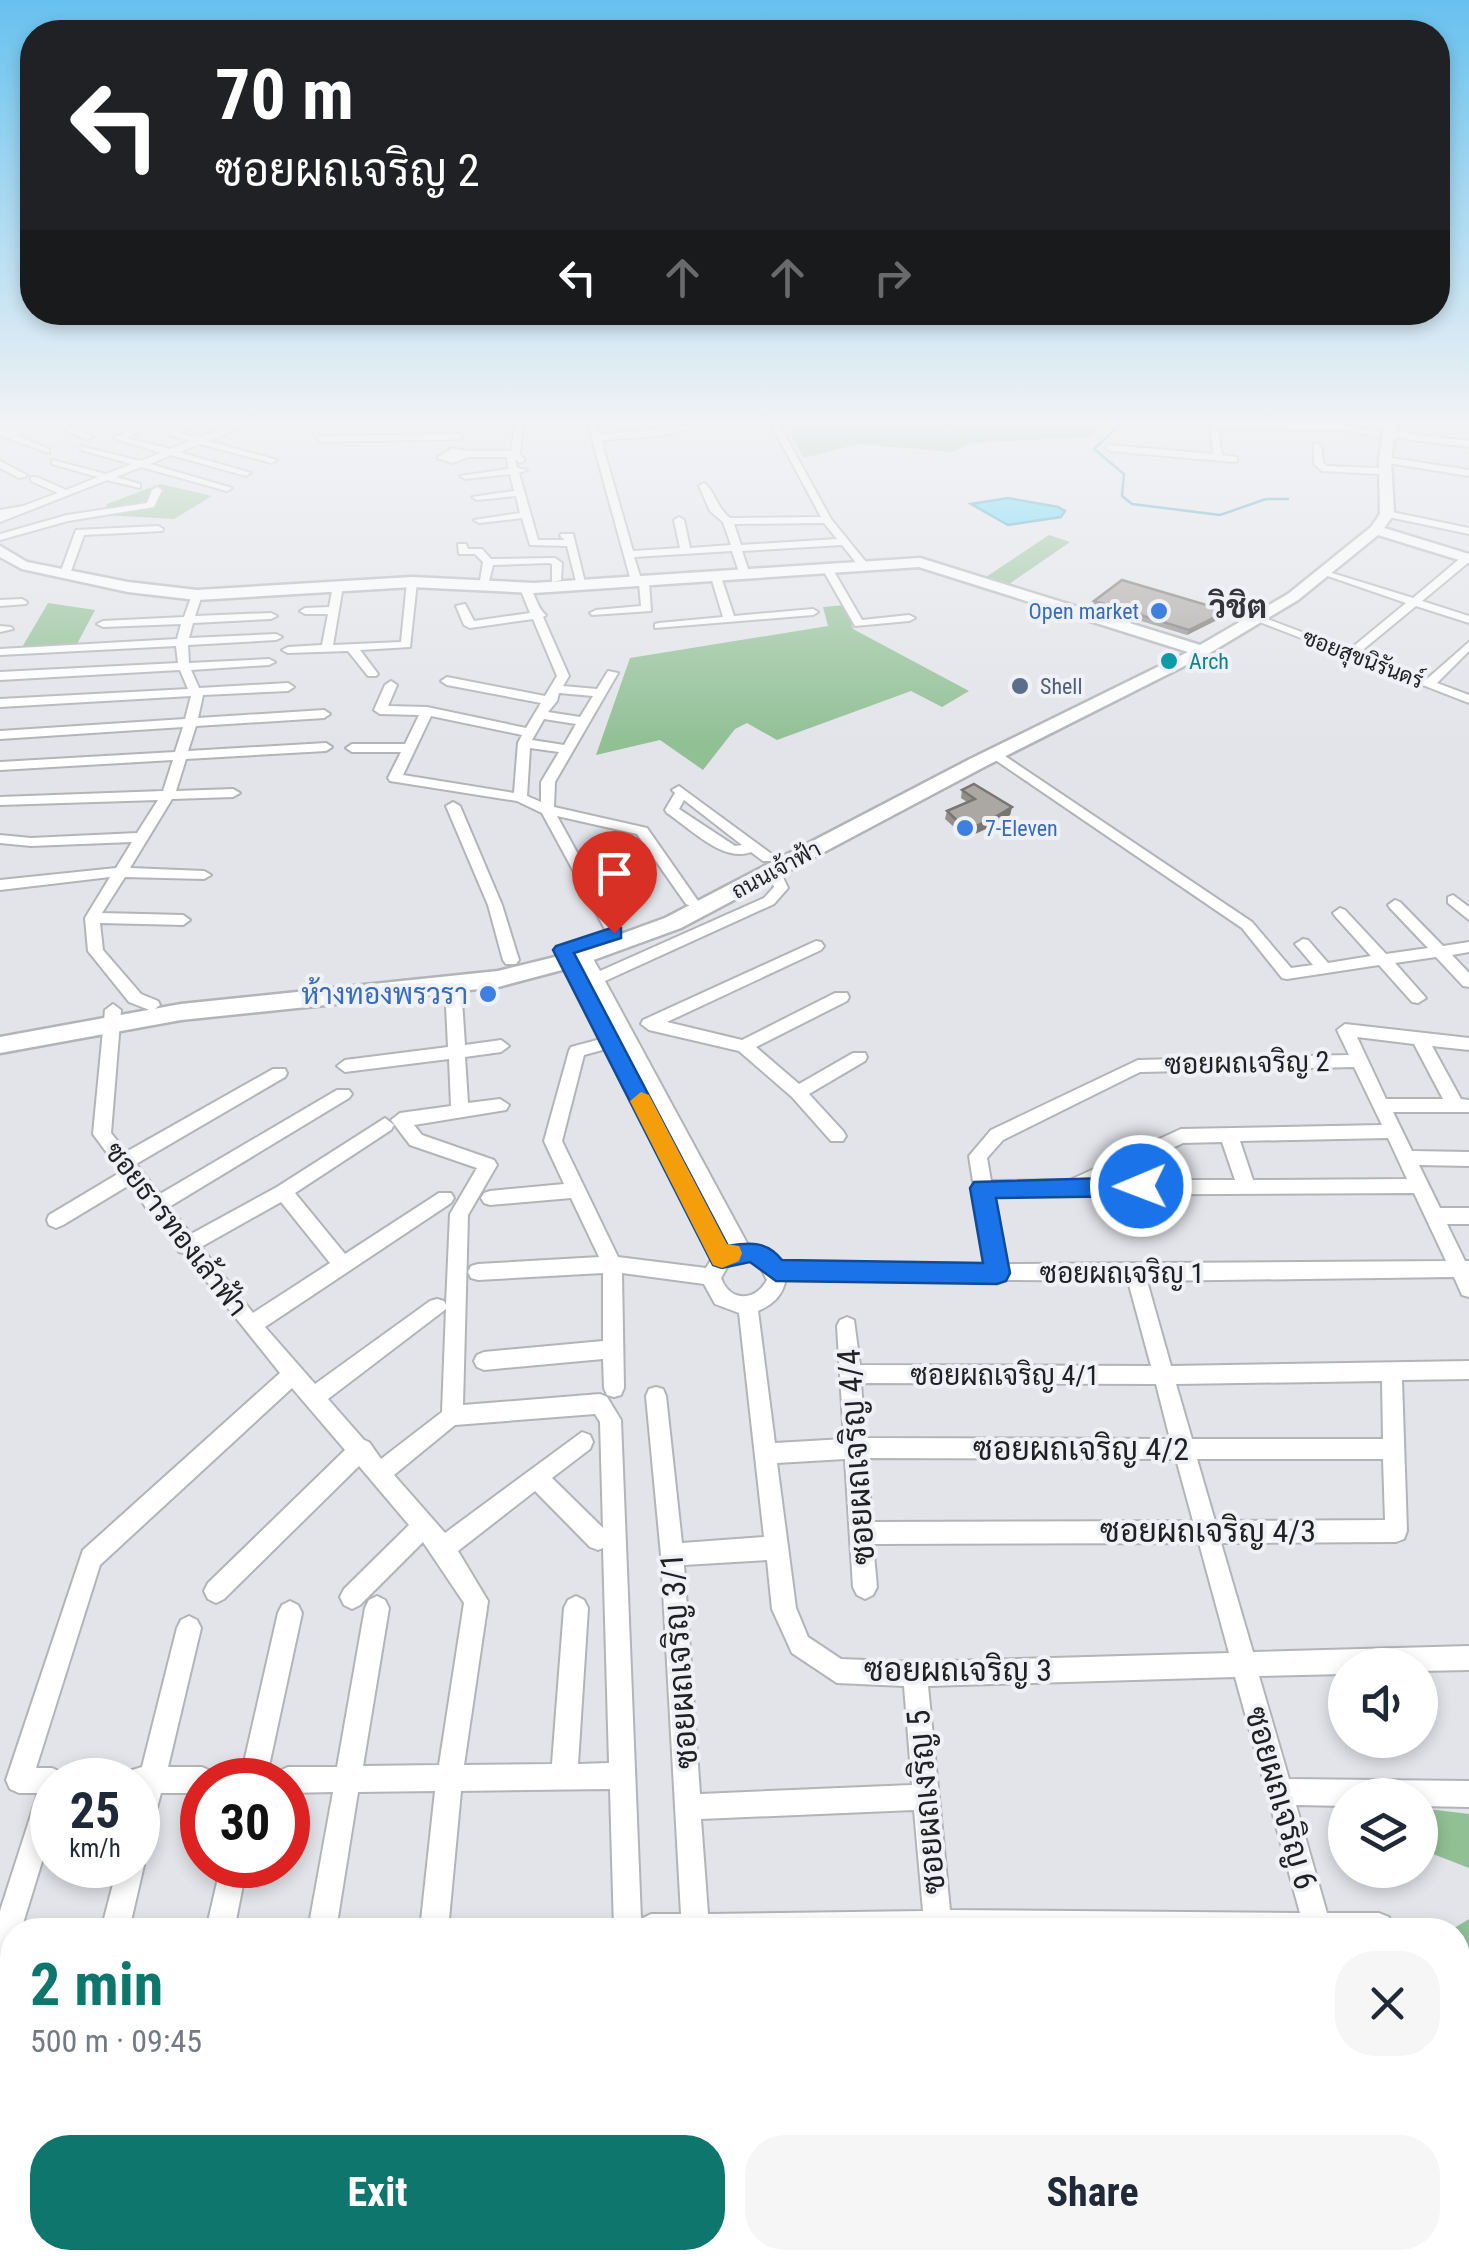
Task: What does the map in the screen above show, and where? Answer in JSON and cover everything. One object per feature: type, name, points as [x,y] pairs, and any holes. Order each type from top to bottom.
[{"type":"main road","name":"ถนนเจ้าฟ้า","points":[[0,1031],[454,985],[674,923],[765,858],[996,754],[1194,649],[1369,530]]},
{"type":"main road","name":"ถนนเจ้าฟ้า","points":[[0,1044],[152,1005],[451,972],[573,953],[691,901],[765,858],[1258,619],[1326,572],[1376,530]]},
{"type":"main road","points":[[1376,530],[1468,558]]},
{"type":"main road","points":[[0,550],[22,565],[128,587],[197,595],[412,582],[525,588],[920,562],[1194,649]]},
{"type":"street","points":[[0,537],[25,530]]},
{"type":"street","points":[[66,572],[80,532],[136,530]]},
{"type":"street","points":[[534,530],[538,536]]},
{"type":"street","points":[[536,530],[534,543],[571,543],[582,585]]},
{"type":"street","points":[[596,613],[647,609],[622,530]]},
{"type":"street","points":[[681,530],[686,551]]},
{"type":"street","points":[[731,530],[745,576]]},
{"type":"street","points":[[835,530],[866,568]]},
{"type":"street","points":[[629,554],[844,542]]},
{"type":"street","points":[[462,546],[464,552],[478,551],[488,562],[552,560],[557,563],[556,580]]},
{"type":"street","points":[[1351,654],[1468,558]]},
{"type":"street","points":[[483,585],[488,562]]},
{"type":"street","points":[[828,570],[859,624],[909,618]]},
{"type":"street","points":[[1326,572],[1469,620]]},
{"type":"street","points":[[716,577],[728,619]]},
{"type":"street","points":[[288,650],[406,645],[412,582]]},
{"type":"street","points":[[326,648],[338,586]]},
{"type":"street","points":[[520,798],[528,738],[563,676],[525,588]]},
{"type":"street","points":[[152,1005],[135,998],[96,951],[92,918],[169,793],[198,698],[182,666],[180,643],[197,595]]},
{"type":"street","points":[[0,603],[22,602]]},
{"type":"street","points":[[461,606],[470,625],[540,616]]},
{"type":"street","points":[[305,611],[334,610]]},
{"type":"street","points":[[659,626],[813,612]]},
{"type":"street","points":[[103,624],[271,616]]},
{"type":"street","name":"ซอยสุขนิรันดร์","points":[[1258,619],[1469,698]]},
{"type":"street","points":[[0,652],[276,637]]},
{"type":"street","points":[[1429,684],[1469,645]]},
{"type":"street","points":[[351,647],[372,674]]},
{"type":"street","points":[[0,676],[269,662]]},
{"type":"street","points":[[612,673],[548,782],[547,810],[614,933]]},
{"type":"street","points":[[447,681],[555,695],[601,693]]},
{"type":"street","points":[[390,685],[380,710],[428,711],[567,750]]},
{"type":"street","points":[[0,703],[288,687]]},
{"type":"street","points":[[428,711],[395,778],[520,798],[547,810],[642,831],[691,901]]},
{"type":"street","points":[[0,735],[324,714]]},
{"type":"street","points":[[543,715],[584,721]]},
{"type":"street","points":[[0,766],[326,747]]},
{"type":"street","points":[[352,748],[408,748]]},
{"type":"street","points":[[996,754],[1247,925],[1287,974],[1469,946]]},
{"type":"street","points":[[596,979],[769,901],[781,888],[765,858],[730,849],[672,810],[681,791]]},
{"type":"street","points":[[0,801],[233,792]]},
{"type":"street","points":[[453,806],[495,905],[511,960]]},
{"type":"street","points":[[4,837],[31,842],[142,837]]},
{"type":"street","points":[[0,886],[117,872],[204,875]]},
{"type":"street","points":[[1453,900],[1469,915]]},
{"type":"street","points":[[1395,905],[1469,982]]},
{"type":"street","points":[[1340,912],[1418,998]]},
{"type":"street","points":[[92,918],[183,920]]},
{"type":"street","points":[[1302,944],[1323,967]]},
{"type":"street","points":[[614,1388],[610,1348],[612,1264],[553,1140],[578,1050],[619,1038],[816,946]]},
{"type":"street","points":[[573,953],[596,979],[619,1038],[722,1258]]},
{"type":"street","points":[[573,953],[742,1251]]},
{"type":"street","points":[[454,985],[460,1109]]},
{"type":"street","points":[[744,1046],[841,998]]},
{"type":"street","name":"ซอยธารทองเล้าฟ้า","points":[[112,1017],[102,1134],[251,1325],[443,1548],[476,1601],[449,1781]]},
{"type":"street","points":[[650,1024],[744,1046],[798,1093],[837,1136]]},
{"type":"street","name":"ซอยผถเจริญ 2","points":[[1419,1038],[1345,1030],[1434,1216],[1464,1269]]},
{"type":"street","points":[[1419,1038],[1469,1044]]},
{"type":"street","points":[[1419,1038],[1462,1106]]},
{"type":"street","points":[[345,1066],[501,1046]]},
{"type":"street","points":[[798,1093],[859,1057]]},
{"type":"street","name":"ซอยผถเจริญ 2","points":[[997,1273],[978,1156],[997,1134],[1138,1066],[1360,1060]]},
{"type":"street","points":[[56,1220],[128,1168],[279,1074]]},
{"type":"street","points":[[155,1206],[343,1094]]},
{"type":"street","points":[[500,1105],[400,1120],[416,1140],[488,1165],[459,1214],[452,1416],[600,1404],[610,1420],[639,1918]]},
{"type":"street","points":[[1382,1105],[1462,1106]]},
{"type":"street","points":[[186,1246],[283,1192],[386,1125]]},
{"type":"street","points":[[1072,1188],[1181,1136],[1394,1132]]},
{"type":"street","points":[[1228,1133],[1246,1185]]},
{"type":"street","points":[[1406,1158],[1469,1158]]},
{"type":"street","points":[[982,1188],[1420,1186]]},
{"type":"street","points":[[490,1198],[576,1190]]},
{"type":"street","points":[[283,1192],[341,1263]]},
{"type":"street","points":[[251,1325],[445,1198]]},
{"type":"street","points":[[1434,1216],[1469,1216]]},
{"type":"street","points":[[742,1251],[766,1258],[776,1270],[777,1280],[768,1298],[736,1306],[718,1295],[711,1277],[722,1258],[742,1251]]},
{"type":"street","points":[[478,1272],[612,1264],[711,1277]]},
{"type":"street","points":[[1464,1269],[1469,1289]]},
{"type":"street","name":"ซอยผถเจริญ 1","points":[[776,1270],[1135,1273],[1464,1269]]},
{"type":"street","points":[[1135,1273],[1244,1665]]},
{"type":"street","name":"ซอยผถเจริญ 3","points":[[748,1306],[784,1608],[800,1645],[837,1671],[915,1674],[1469,1658]]},
{"type":"street","points":[[314,1397],[437,1307]]},
{"type":"street","name":"ซอยผถเจริญ 4/4","points":[[846,1326],[865,1587]]},
{"type":"street","points":[[484,1361],[610,1348]]},
{"type":"street","name":"ซอยผถเจริญ 4/1","points":[[849,1374],[1162,1376],[1469,1370]]},
{"type":"street","name":"ซอยผถเจริญ 4/3","points":[[861,1533],[1396,1530],[1392,1372]]},
{"type":"street","points":[[30,1782],[19,1780],[92,1558],[293,1374]]},
{"type":"street","name":"ซอยผถเจริญ 3/1","points":[[656,1396],[672,1555],[695,1918]]},
{"type":"street","points":[[380,1473],[447,1420]]},
{"type":"street","points":[[443,1548],[582,1442]]},
{"type":"street","name":"ซอยผถเจริญ 4/2","points":[[768,1453],[854,1448],[1393,1449]]},
{"type":"street","points":[[216,1591],[360,1449]]},
{"type":"street","points":[[536,1476],[598,1539]]},
{"type":"street","points":[[352,1597],[424,1526]]},
{"type":"street","points":[[672,1555],[776,1548]]},
{"type":"street","points":[[324,1918],[377,1608]]},
{"type":"street","points":[[564,1777],[576,1608]]},
{"type":"street","points":[[258,1758],[290,1613]]},
{"type":"street","points":[[151,1758],[189,1628]]},
{"type":"street","name":"ซอยผถเจริญ 6","points":[[1244,1665],[1314,1918]]},
{"type":"street","name":"ซอยผถเงริญ 5","points":[[915,1674],[937,1918]]},
{"type":"street","points":[[310,1780],[612,1776]]},
{"type":"street","points":[[435,1918],[449,1781]]},
{"type":"street","points":[[1278,1792],[1469,1794]]},
{"type":"street","points":[[689,1807],[924,1797]]},
{"type":"street","points":[[11,1918],[30,1856]]},
{"type":"street","points":[[118,1918],[125,1888]]},
{"type":"street","points":[[223,1918],[229,1888]]},
{"type":"green space","points":[[1049,535],[1070,542],[1009,584],[986,577]]},
{"type":"green space","points":[[48,603],[95,610],[76,646],[21,649]]},
{"type":"green space","points":[[846,605],[853,629],[969,691],[942,707],[911,691],[777,740],[747,723],[735,729],[703,770],[660,740],[596,755],[630,658],[828,626],[823,607]]},
{"type":"green space","points":[[1438,1810],[1469,1814],[1469,1868],[1438,1856]]},
{"type":"building","name":"Open market","points":[[1122,580],[1227,611],[1189,630],[1094,601]]},
{"type":"building","points":[[974,784],[1012,807],[967,830],[947,811],[975,799],[962,790]]},
{"type":"slow traffic","points":[[641,1101],[722,1258],[730,1253]]},
{"type":"place","name":"Open market","points":[[1159,611]]},
{"type":"place","name":"Arch","points":[[1169,661]]},
{"type":"place","name":"Shell","points":[[1020,686]]},
{"type":"place","name":"7-Eleven","points":[[965,828]]},
{"type":"place","name":"ห้างทองพรวรา","points":[[488,994]]},
{"type":"district","name":"วิชิต","points":[[1238,607]]},
{"type":"route","points":[[614,933],[563,950],[722,1258],[731,1253],[751,1252],[766,1258],[776,1270],[997,1273],[982,1188],[1141,1186]]}]
